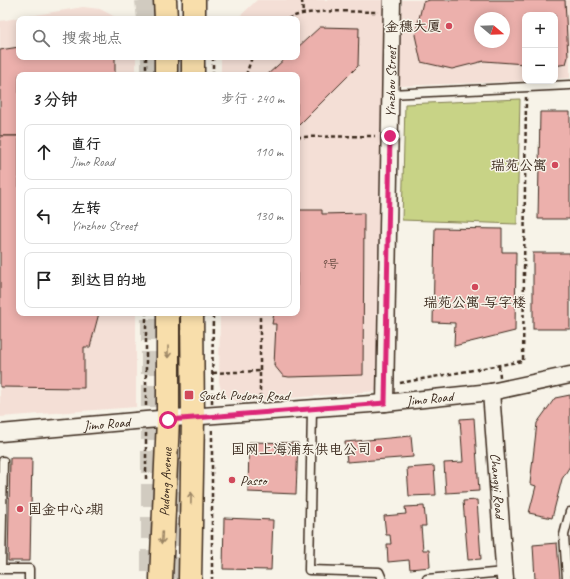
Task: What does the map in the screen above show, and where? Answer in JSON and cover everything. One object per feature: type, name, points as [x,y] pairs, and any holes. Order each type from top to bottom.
[{"type":"main road","points":[[166,0],[166,16]]},
{"type":"main road","points":[[194,0],[194,16]]},
{"type":"main road","points":[[166,60],[166,72]]},
{"type":"main road","points":[[193,60],[193,72]]},
{"type":"main road","name":"Pudong Avenue","points":[[160,579],[168,420],[168,316]]},
{"type":"main road","name":"Pudong Avenue","points":[[190,579],[203,417],[192,316]]},
{"type":"street","name":"Yinzhou Street","points":[[385,403],[392,6]]},
{"type":"street","name":"Jimo Road","points":[[0,433],[146,420],[168,420],[385,403],[491,392],[570,375]]},
{"type":"street","name":"Changyi Road","points":[[491,392],[505,575]]},
{"type":"lane","points":[[390,94],[570,85]]},
{"type":"lane","points":[[312,409],[309,570],[379,572],[382,579]]},
{"type":"lane","points":[[3,461],[1,569],[29,569],[29,579]]},
{"type":"lane","points":[[566,579],[564,535],[570,512]]},
{"type":"lane","points":[[427,579],[505,575]]},
{"type":"path","points":[[302,0],[303,15]]},
{"type":"path","points":[[292,16],[392,6]]},
{"type":"path","points":[[146,60],[146,72]]},
{"type":"path","points":[[213,60],[213,72]]},
{"type":"path","points":[[247,72],[251,60]]},
{"type":"path","points":[[385,385],[522,361],[526,88]]},
{"type":"path","points":[[300,137],[390,136]]},
{"type":"path","name":"Pudong Avenue","points":[[146,316],[146,484]]},
{"type":"path","points":[[212,579],[203,417],[212,373],[213,316]]},
{"type":"path","points":[[260,316],[260,413]]},
{"type":"path","points":[[212,373],[260,371]]},
{"type":"shaded area","points":[[257,0],[385,0],[377,391],[240,402],[227,398],[221,390],[219,382],[220,316],[300,316],[300,72],[221,72],[221,60],[300,60],[300,16],[240,16]]},
{"type":"shaded area","name":"金穗大厦","points":[[402,0],[570,0],[570,78],[558,79],[558,12],[522,12],[522,81],[398,86]]},
{"type":"shaded area","points":[[83,7],[100,9],[113,16],[30,16]]},
{"type":"shaded area","points":[[16,18],[16,60],[136,60],[136,72],[16,72],[16,316],[136,316],[136,407],[0,417],[0,21]]},
{"type":"green space","points":[[520,99],[517,224],[402,220],[405,104]]},
{"type":"building","name":"金穗大厦","points":[[430,0],[565,0],[568,57],[566,64],[558,65],[558,12],[522,12],[522,64],[484,61],[452,69],[421,62],[415,35],[423,2]]},
{"type":"building","points":[[320,27],[359,28],[358,66],[300,124],[300,72],[270,72],[284,60],[300,60],[300,45]]},
{"type":"building","points":[[16,47],[16,60],[115,60],[115,72],[16,72],[16,136],[0,136],[0,50]]},
{"type":"building","name":"瑞苑公寓","points":[[540,112],[570,112],[570,219],[538,219]]},
{"type":"building","points":[[0,136],[16,136],[16,316],[98,316],[90,347],[84,347],[84,388],[0,387]]},
{"type":"building","points":[[300,210],[322,210],[322,214],[364,213],[363,375],[283,376],[274,365],[276,324],[272,324],[273,316],[300,316]]},
{"type":"building","name":"瑞苑公寓-写字楼","points":[[435,228],[502,229],[502,252],[516,252],[515,331],[454,346],[455,323],[433,322]]},
{"type":"building","points":[[533,253],[570,253],[570,329],[533,329]]},
{"type":"building","points":[[570,395],[570,466],[562,479],[552,518],[529,513],[536,486],[530,484],[537,423],[555,398]]},
{"type":"building","points":[[474,418],[479,491],[446,493],[444,463],[463,462],[460,419]]},
{"type":"building","name":"国网上海浦东供电公司","points":[[411,436],[413,457],[347,462],[345,442]]},
{"type":"building","points":[[249,442],[298,443],[296,494],[248,492]]},
{"type":"building","name":"国金中心2期","points":[[10,458],[32,458],[30,561],[8,561]]},
{"type":"building","points":[[434,466],[436,495],[409,496],[407,468]]},
{"type":"building","points":[[477,500],[481,559],[468,560],[463,501]]},
{"type":"building","points":[[424,506],[426,526],[421,526],[423,550],[429,550],[430,567],[410,569],[409,560],[388,562],[387,544],[391,544],[390,535],[386,535],[384,516],[406,514],[405,507]]},
{"type":"building","points":[[224,518],[273,520],[271,570],[223,569]]},
{"type":"building","points":[[557,543],[560,579],[535,579],[533,545]]},
{"type":"tunnel","points":[[146,0],[148,16]]},
{"type":"tunnel","points":[[152,60],[152,72]]},
{"type":"tunnel","points":[[177,60],[177,72]]},
{"type":"tunnel","points":[[152,316],[152,572]]},
{"type":"tunnel","points":[[176,448],[176,579]]},
{"type":"place","name":"金穗大厦","points":[[449,26]]},
{"type":"place","name":"瑞苑公寓","points":[[555,165]]},
{"type":"place","name":"瑞苑公寓-写字楼","points":[[475,287]]},
{"type":"place","name":"South Pudong Road","points":[[189,395]]},
{"type":"place","name":"国网上海浦东供电公司","points":[[379,449]]},
{"type":"place","name":"Passo","points":[[232,480]]},
{"type":"place","name":"国金中心2期","points":[[20,509]]},
{"type":"route","points":[[168,420],[385,403],[390,136]]}]
